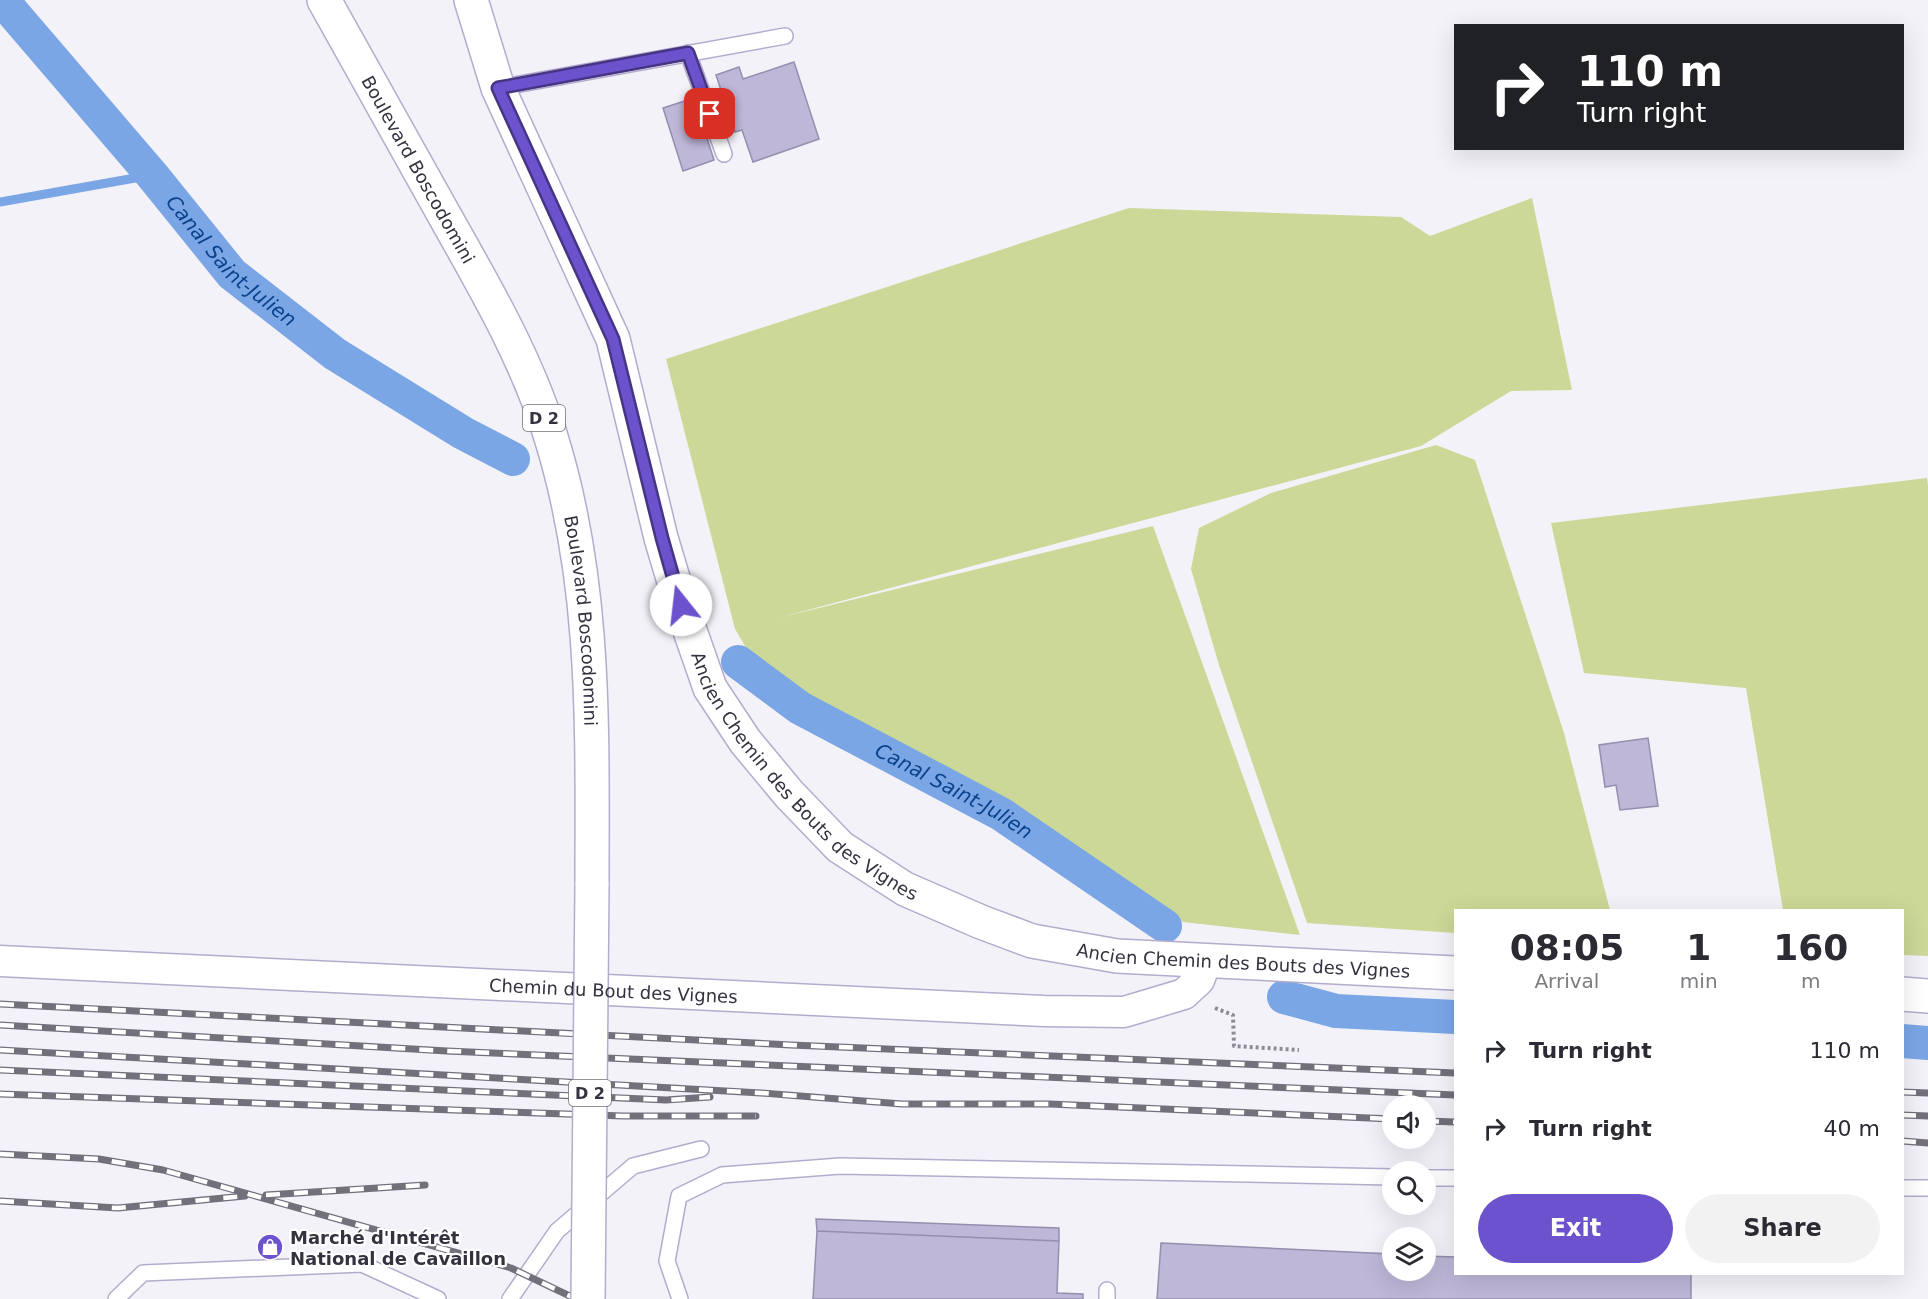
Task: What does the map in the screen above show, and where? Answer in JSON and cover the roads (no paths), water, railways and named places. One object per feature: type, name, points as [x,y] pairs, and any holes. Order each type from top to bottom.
[{"type":"street","name":"Boulevard Boscodomini","points":[[324,0],[501,316],[550,433],[575,534],[583,587],[592,704],[588,1299]]},
{"type":"street","name":"Ancien Chemin des Bouts des Vignes","points":[[471,0],[498,88],[613,339],[662,538],[681,605],[710,688],[745,741],[789,794],[840,847],[905,889],[1032,941],[1118,956],[1454,974]]},
{"type":"street","name":"Chemin du Bout des Vignes","points":[[0,961],[1044,1011],[1124,1012],[1184,994],[1199,980],[1206,962]]},
{"type":"street","points":[[1904,994],[1928,996]]},
{"type":"lane","points":[[498,88],[785,36]]},
{"type":"lane","points":[[688,53],[724,154]]},
{"type":"lane","points":[[510,1299],[557,1231],[633,1166],[701,1149]]},
{"type":"lane","points":[[680,1299],[667,1261],[679,1196],[722,1175],[840,1166],[1382,1177]]},
{"type":"lane","points":[[1436,1178],[1454,1178]]},
{"type":"lane","points":[[1904,1188],[1928,1188]]},
{"type":"lane","points":[[116,1299],[143,1273],[362,1264],[438,1299]]},
{"type":"waterway","name":"Canal Saint-Julien","points":[[2,0],[152,175],[232,274],[335,354],[463,433],[513,459]]},
{"type":"waterway","points":[[0,202],[152,175]]},
{"type":"waterway","name":"Canal Saint-Julien","points":[[738,662],[800,708],[1001,814],[1165,926]]},
{"type":"waterway","name":"Canal Saint-Julien","points":[[1284,997],[1336,1011],[1454,1017]]},
{"type":"waterway","name":"Canal Saint-Julien","points":[[1904,1041],[1928,1043]]},
{"type":"railway","points":[[0,1004],[791,1045],[1454,1073]]},
{"type":"railway","points":[[0,1025],[447,1051],[1454,1095]]},
{"type":"railway","points":[[0,1050],[761,1093],[902,1104],[1050,1104],[1382,1119]]},
{"type":"railway","points":[[0,1070],[666,1100],[710,1097]]},
{"type":"railway","points":[[1904,1092],[1928,1093]]},
{"type":"railway","points":[[0,1094],[623,1116],[756,1116]]},
{"type":"railway","points":[[1904,1115],[1928,1116]]},
{"type":"railway","points":[[1436,1121],[1454,1122]]},
{"type":"railway","points":[[1904,1141],[1928,1143]]},
{"type":"railway","points":[[0,1154],[99,1159],[163,1170],[511,1268],[576,1299]]},
{"type":"railway","points":[[266,1195],[425,1185]]},
{"type":"railway","points":[[0,1201],[118,1208],[245,1196]]},
{"type":"place","name":"Marché d'Intérêt National de Cavaillon","points":[[270,1247]]}]
